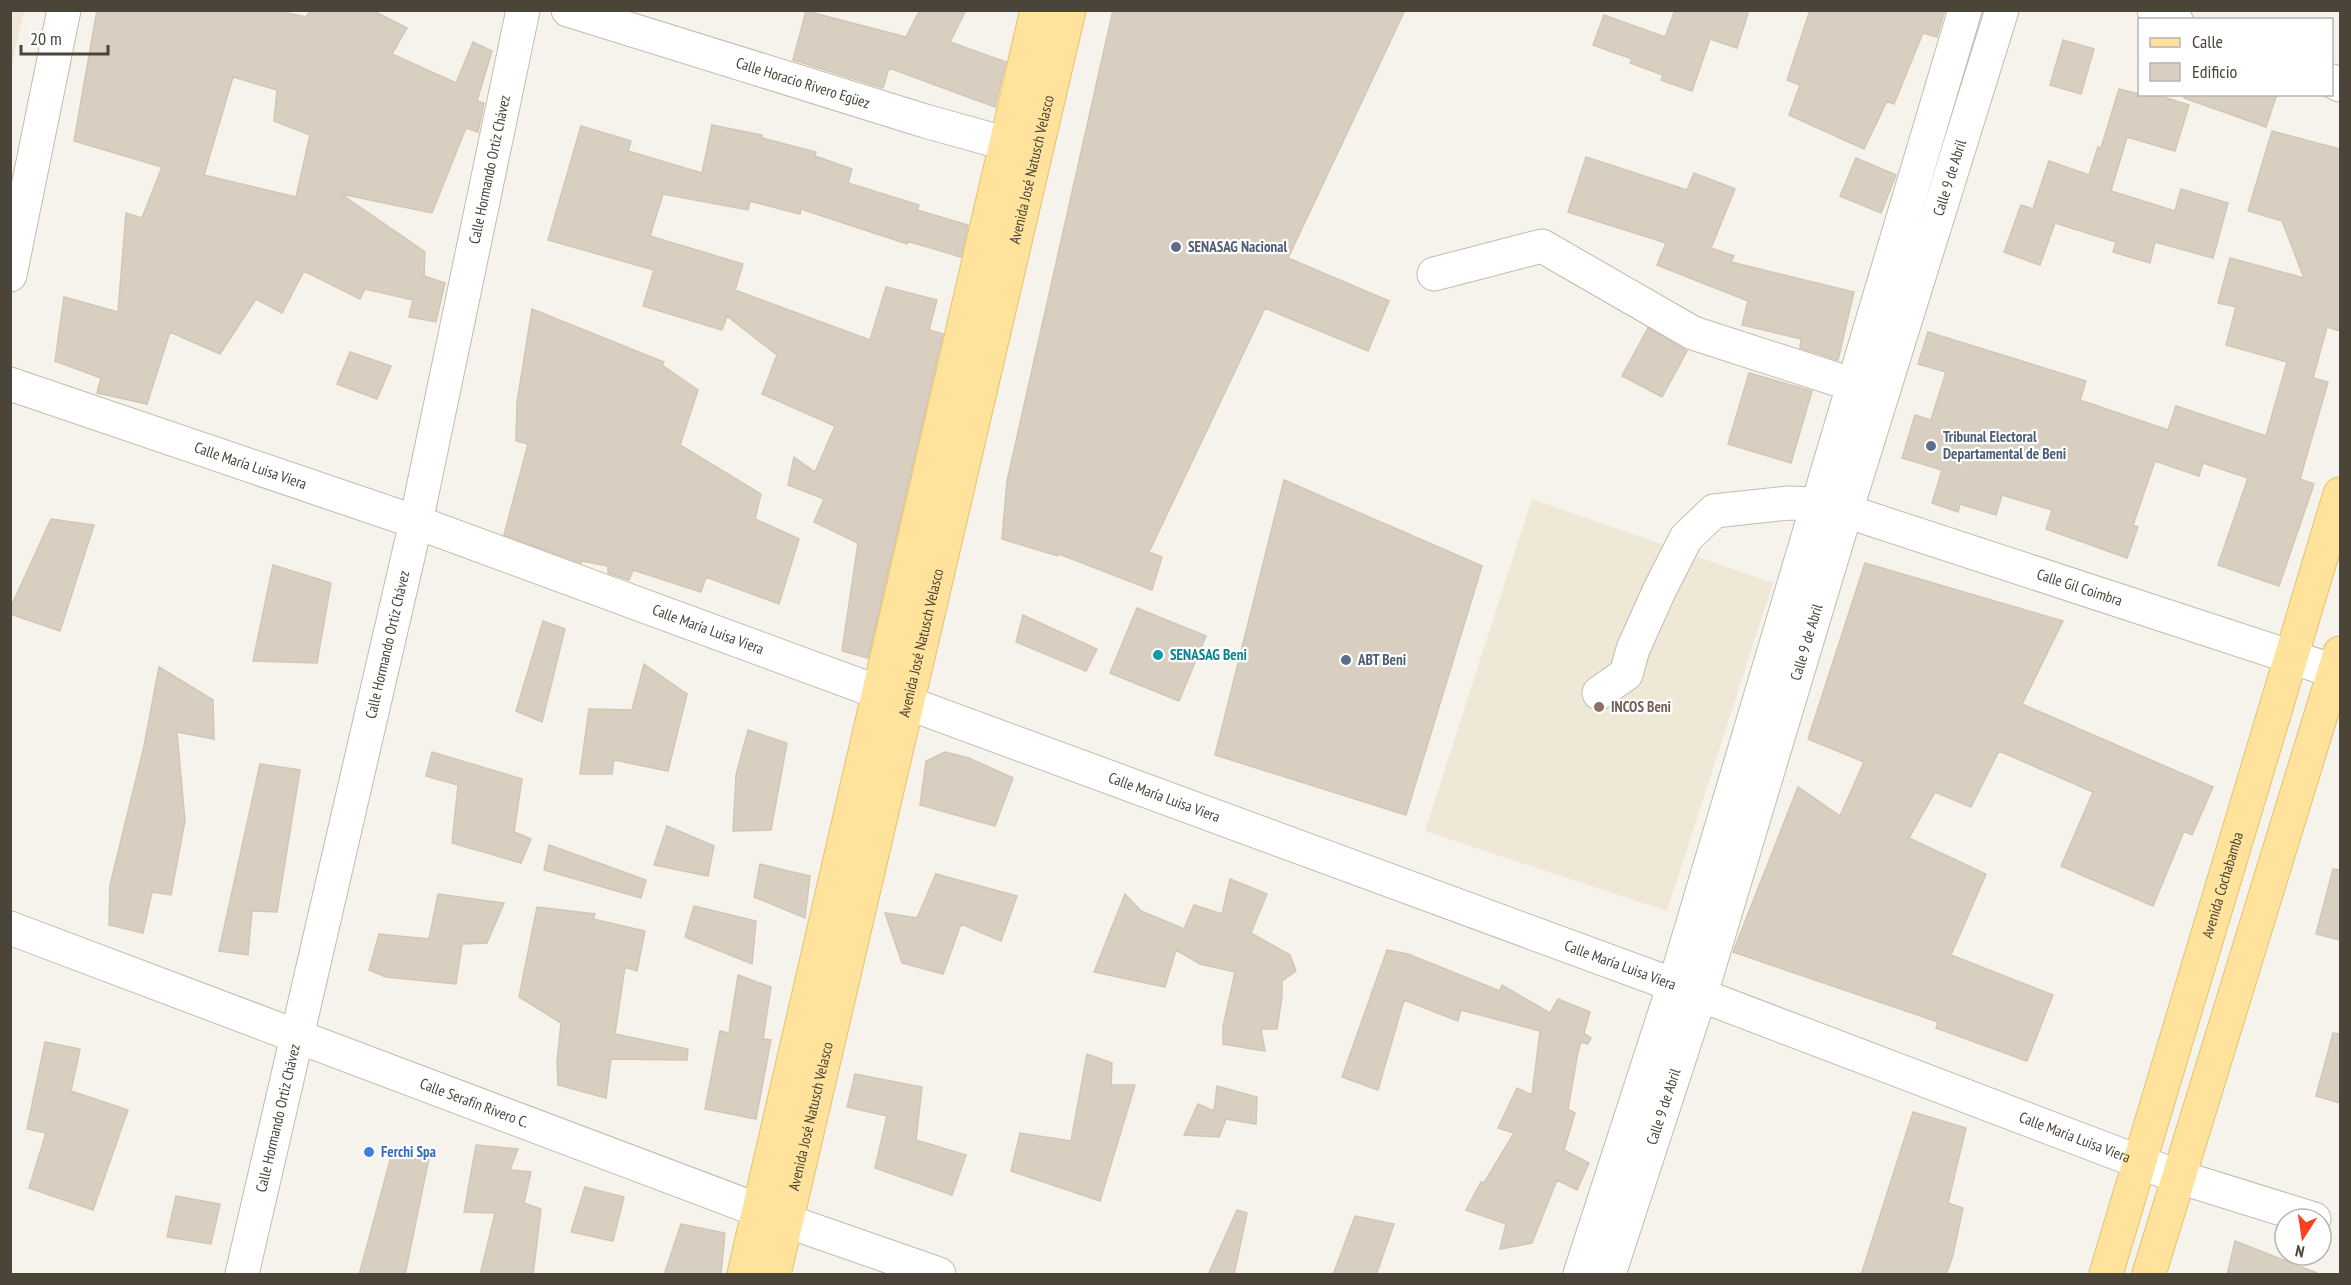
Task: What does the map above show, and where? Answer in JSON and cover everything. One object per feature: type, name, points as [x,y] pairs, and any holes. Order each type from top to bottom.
[{"type":"main road","name":"Avenida José Natusch Velasco","points":[[744,1275],[773,1216],[894,697],[1006,144],[1037,10]]},
{"type":"main road","name":"Avenida José Natusch Velasco","points":[[894,697],[1038,152],[1069,10]]},
{"type":"main road","name":"Avenida Cochabamba","points":[[2106,1275],[2340,494]]},
{"type":"main road","points":[[2149,1275],[2339,666]]},
{"type":"main road","name":"Avenida José Natusch Velasco","points":[[773,1216],[774,1275]]},
{"type":"street","points":[[10,275],[64,10]]},
{"type":"street","name":"Calle Hormando Ortiz Chávez","points":[[242,1275],[295,1035],[416,522],[523,10]]},
{"type":"street","name":"Calle Horacio Rivero Egüez","points":[[568,10],[925,121],[1038,152]]},
{"type":"street","name":"Calle 9 de Abril","points":[[1833,508],[1854,386],[1965,10]]},
{"type":"street","name":"Calle 9 de Abril","points":[[1609,1275],[1687,990],[1833,508],[2002,10]]},
{"type":"street","points":[[2154,10],[2172,18]]},
{"type":"street","points":[[1434,274],[1542,246],[1693,333],[1854,386]]},
{"type":"street","name":"Calle María Luisa Viera","points":[[10,384],[416,522],[1687,990],[2179,1177],[2275,1207]]},
{"type":"street","name":"Calle Gil Coimbra","points":[[1599,693],[1626,674],[1634,649],[1660,589],[1686,538],[1714,511],[1788,503],[1833,508],[2292,656],[2339,666]]},
{"type":"street","name":"Calle Serafín Rivero C.","points":[[10,928],[773,1216],[939,1275]]},
{"type":"street","name":"Calle 9 de Abril","points":[[1580,1275],[1687,990]]},
{"type":"shaded area","points":[[10,11],[24,11],[11,69]]},
{"type":"shaded area","name":"INCOS Beni","points":[[1532,499],[1773,583],[1667,911],[1425,831]]},
{"type":"building","points":[[97,10],[275,10],[306,17],[311,10],[372,10],[407,28],[392,54],[456,83],[473,42],[492,51],[477,101],[484,103],[478,132],[466,128],[432,213],[341,194],[425,252],[424,276],[445,283],[436,322],[409,317],[413,300],[365,289],[360,299],[304,271],[282,313],[256,299],[220,354],[170,332],[147,404],[97,393],[101,378],[55,361],[64,297],[118,312],[126,213],[142,218],[162,167],[74,141]],"holes":[[[233,77],[277,90],[274,121],[310,135],[296,197],[204,175]]]},
{"type":"building","points":[[920,10],[966,10],[950,42],[1006,62],[995,107],[889,68],[883,88],[793,60],[806,11],[906,37]]},
{"type":"building","name":"SENASAG Nacional","points":[[1113,10],[1405,10],[1288,258],[1389,301],[1368,351],[1265,308],[1149,552],[1162,557],[1152,590],[1059,554],[1058,556],[1002,539],[1007,481]]},
{"type":"building","points":[[1675,10],[1749,10],[1737,48],[1710,39],[1692,91],[1661,80],[1663,75],[1630,63],[1632,59],[1593,45],[1604,15],[1665,37]]},
{"type":"building","points":[[1810,10],[1945,10],[1937,37],[1923,33],[1894,104],[1887,101],[1864,149],[1789,115],[1800,85],[1787,80]]},
{"type":"building","points":[[2063,40],[2094,49],[2081,94],[2050,85]]},
{"type":"building","points":[[2119,89],[2138,94],[2138,96],[2160,96],[2189,105],[2175,151],[2127,137],[2111,191],[2175,211],[2181,189],[2228,203],[2213,258],[2155,242],[2150,263],[2113,252],[2116,242],[2055,223],[2040,265],[2004,252],[2021,205],[2033,209],[2049,161],[2089,175],[2098,147],[2101,148]]},
{"type":"building","points":[[2184,96],[2276,96],[2266,127],[2184,98]]},
{"type":"building","points":[[712,125],[762,135],[762,138],[816,152],[815,156],[852,169],[848,183],[919,205],[917,210],[968,225],[961,257],[907,241],[907,244],[801,209],[800,214],[750,201],[748,210],[663,194],[650,236],[743,264],[735,290],[870,340],[886,287],[937,300],[929,330],[943,334],[868,658],[842,651],[858,543],[814,522],[824,499],[788,485],[794,457],[815,472],[835,426],[762,394],[777,355],[727,316],[722,330],[643,306],[654,270],[548,240],[581,126],[631,141],[628,151],[702,173]]},
{"type":"building","points":[[2272,131],[2340,149],[2340,331],[2327,327],[2313,378],[2328,382],[2300,479],[2314,484],[2279,586],[2218,565],[2248,478],[2203,463],[2199,476],[2155,461],[2133,525],[2138,527],[2127,558],[2046,529],[2052,510],[2002,495],[1996,515],[1960,504],[1958,512],[1932,503],[1942,470],[1902,458],[1915,415],[1931,420],[1946,372],[1918,364],[1928,332],[2086,381],[2080,400],[2168,430],[2176,406],[2266,436],[2287,362],[2226,345],[2236,307],[2218,303],[2230,258],[2304,278],[2282,221],[2248,211]]},
{"type":"building","points":[[1586,157],[1687,190],[1694,173],[1735,189],[1711,248],[1734,256],[1731,262],[1854,292],[1838,360],[1800,348],[1801,339],[1742,325],[1748,301],[1657,265],[1666,243],[1568,212]]},
{"type":"building","points":[[1856,158],[1896,175],[1881,213],[1840,196]]},
{"type":"building","points":[[532,309],[664,362],[662,365],[698,390],[680,445],[761,494],[755,519],[799,539],[779,604],[706,577],[701,592],[633,570],[629,580],[608,573],[608,566],[582,561],[581,563],[504,535],[528,444],[516,441],[517,402]]},
{"type":"building","points":[[1648,328],[1687,351],[1662,397],[1622,376]]},
{"type":"building","points":[[350,352],[391,366],[377,399],[337,384]]},
{"type":"building","points":[[1749,373],[1812,391],[1791,463],[1728,444]]},
{"type":"building","name":"ABT Beni","points":[[1284,480],[1482,566],[1406,815],[1215,755]]},
{"type":"building","points":[[51,519],[94,525],[60,631],[10,614],[10,609]]},
{"type":"building","points":[[1865,563],[2063,621],[2022,704],[2213,787],[2192,835],[2184,831],[2153,906],[2061,866],[2093,792],[1999,751],[1971,807],[1935,792],[1909,838],[1986,874],[1951,955],[2053,995],[2027,1061],[1936,1028],[1938,1022],[1733,952],[1798,787],[1840,816],[1864,762],[1808,739]]},
{"type":"building","points":[[273,565],[331,583],[317,663],[253,661]]},
{"type":"building","name":"SENASAG Beni","points":[[1137,608],[1206,636],[1179,701],[1110,673]]},
{"type":"building","points":[[1023,615],[1097,649],[1086,671],[1016,642]]},
{"type":"building","points":[[543,621],[565,629],[542,722],[516,711]]},
{"type":"building","points":[[644,664],[687,694],[668,771],[614,760],[612,774],[580,774],[589,709],[632,710]]},
{"type":"building","points":[[159,667],[213,700],[214,739],[177,732],[185,821],[171,895],[152,892],[143,933],[109,925],[110,885],[144,746]]},
{"type":"building","points":[[748,730],[787,743],[771,830],[733,831],[736,775]]},
{"type":"building","points":[[432,752],[522,779],[514,832],[531,839],[521,863],[452,843],[458,785],[426,776]]},
{"type":"building","points":[[945,752],[969,758],[1013,778],[995,826],[920,805],[926,761]]},
{"type":"building","points":[[260,764],[300,770],[277,912],[252,911],[248,955],[219,951]]},
{"type":"building","points":[[667,826],[714,846],[708,876],[654,865]]},
{"type":"building","points":[[549,845],[646,880],[641,898],[544,870]]},
{"type":"building","points":[[760,864],[810,876],[805,918],[754,897]]},
{"type":"building","points":[[2333,869],[2340,870],[2340,940],[2316,934]]},
{"type":"building","points":[[936,874],[1017,896],[1001,941],[961,924],[943,974],[902,963],[885,913],[917,918]]},
{"type":"building","points":[[1230,879],[1267,894],[1251,933],[1290,955],[1296,971],[1282,981],[1277,1029],[1261,1029],[1265,1051],[1223,1044],[1223,1027],[1235,972],[1200,964],[1176,950],[1165,987],[1094,972],[1125,894],[1141,911],[1184,929],[1194,905],[1222,914]]},
{"type":"building","points":[[438,894],[504,903],[487,943],[462,944],[456,984],[386,977],[369,970],[379,934],[429,939]]},
{"type":"building","points":[[694,906],[756,921],[752,964],[685,937]]},
{"type":"building","points":[[537,907],[595,914],[593,919],[645,931],[637,971],[625,967],[615,1034],[688,1049],[687,1060],[611,1059],[606,1098],[558,1085],[557,1062],[561,1023],[519,997]]},
{"type":"building","points":[[1387,950],[1408,954],[1500,991],[1502,985],[1550,1013],[1558,999],[1590,1012],[1584,1033],[1591,1038],[1588,1044],[1581,1042],[1578,1052],[1568,1109],[1575,1113],[1564,1150],[1589,1163],[1577,1190],[1557,1180],[1532,1243],[1500,1249],[1506,1224],[1466,1210],[1481,1182],[1484,1183],[1514,1133],[1498,1128],[1517,1088],[1532,1095],[1540,1031],[1461,1010],[1458,1021],[1404,1000],[1378,1090],[1342,1077]]},
{"type":"building","points":[[738,975],[771,987],[763,1039],[771,1040],[756,1119],[705,1109],[720,1031],[729,1033]]},
{"type":"building","points":[[2333,1033],[2340,1034],[2340,1103],[2316,1096]]},
{"type":"building","points":[[45,1042],[80,1049],[71,1091],[128,1110],[93,1210],[29,1188],[46,1133],[27,1129]]},
{"type":"building","points":[[1087,1054],[1112,1063],[1111,1085],[1135,1085],[1100,1201],[1011,1171],[1020,1133],[1071,1141]]},
{"type":"building","points":[[855,1074],[922,1087],[916,1140],[966,1155],[952,1195],[875,1168],[887,1116],[847,1107]]},
{"type":"building","points":[[1217,1086],[1257,1097],[1256,1124],[1226,1119],[1219,1137],[1184,1135],[1198,1104],[1214,1111]]},
{"type":"building","points":[[1913,1112],[1966,1128],[1948,1203],[1963,1208],[1953,1255],[1946,1275],[1861,1275]]},
{"type":"building","points":[[476,1145],[518,1149],[510,1170],[531,1172],[524,1203],[541,1209],[533,1275],[480,1275],[495,1213],[464,1212]]},
{"type":"building","points":[[392,1153],[429,1158],[405,1275],[359,1275]]},
{"type":"building","points":[[585,1187],[624,1197],[613,1241],[571,1232]]},
{"type":"building","points":[[176,1196],[220,1204],[211,1244],[167,1237]]},
{"type":"building","points":[[1237,1210],[1247,1213],[1234,1275],[1208,1275]]},
{"type":"building","points":[[1355,1216],[1394,1224],[1376,1275],[1333,1275]]},
{"type":"building","points":[[681,1224],[725,1233],[721,1275],[664,1275]]},
{"type":"building","points":[[2235,1241],[2273,1256],[2273,1267],[2302,1267],[2317,1273],[2317,1275],[2227,1275]]},
{"type":"place","name":"SENASAG Nacional","points":[[1176,247]]},
{"type":"place","name":"Tribunal Electoral Departamental de Beni","points":[[1931,446]]},
{"type":"place","name":"SENASAG Beni","points":[[1158,655]]},
{"type":"place","name":"ABT Beni","points":[[1346,660]]},
{"type":"place","name":"INCOS Beni","points":[[1599,707]]},
{"type":"place","name":"Ferchi Spa","points":[[369,1152]]}]
